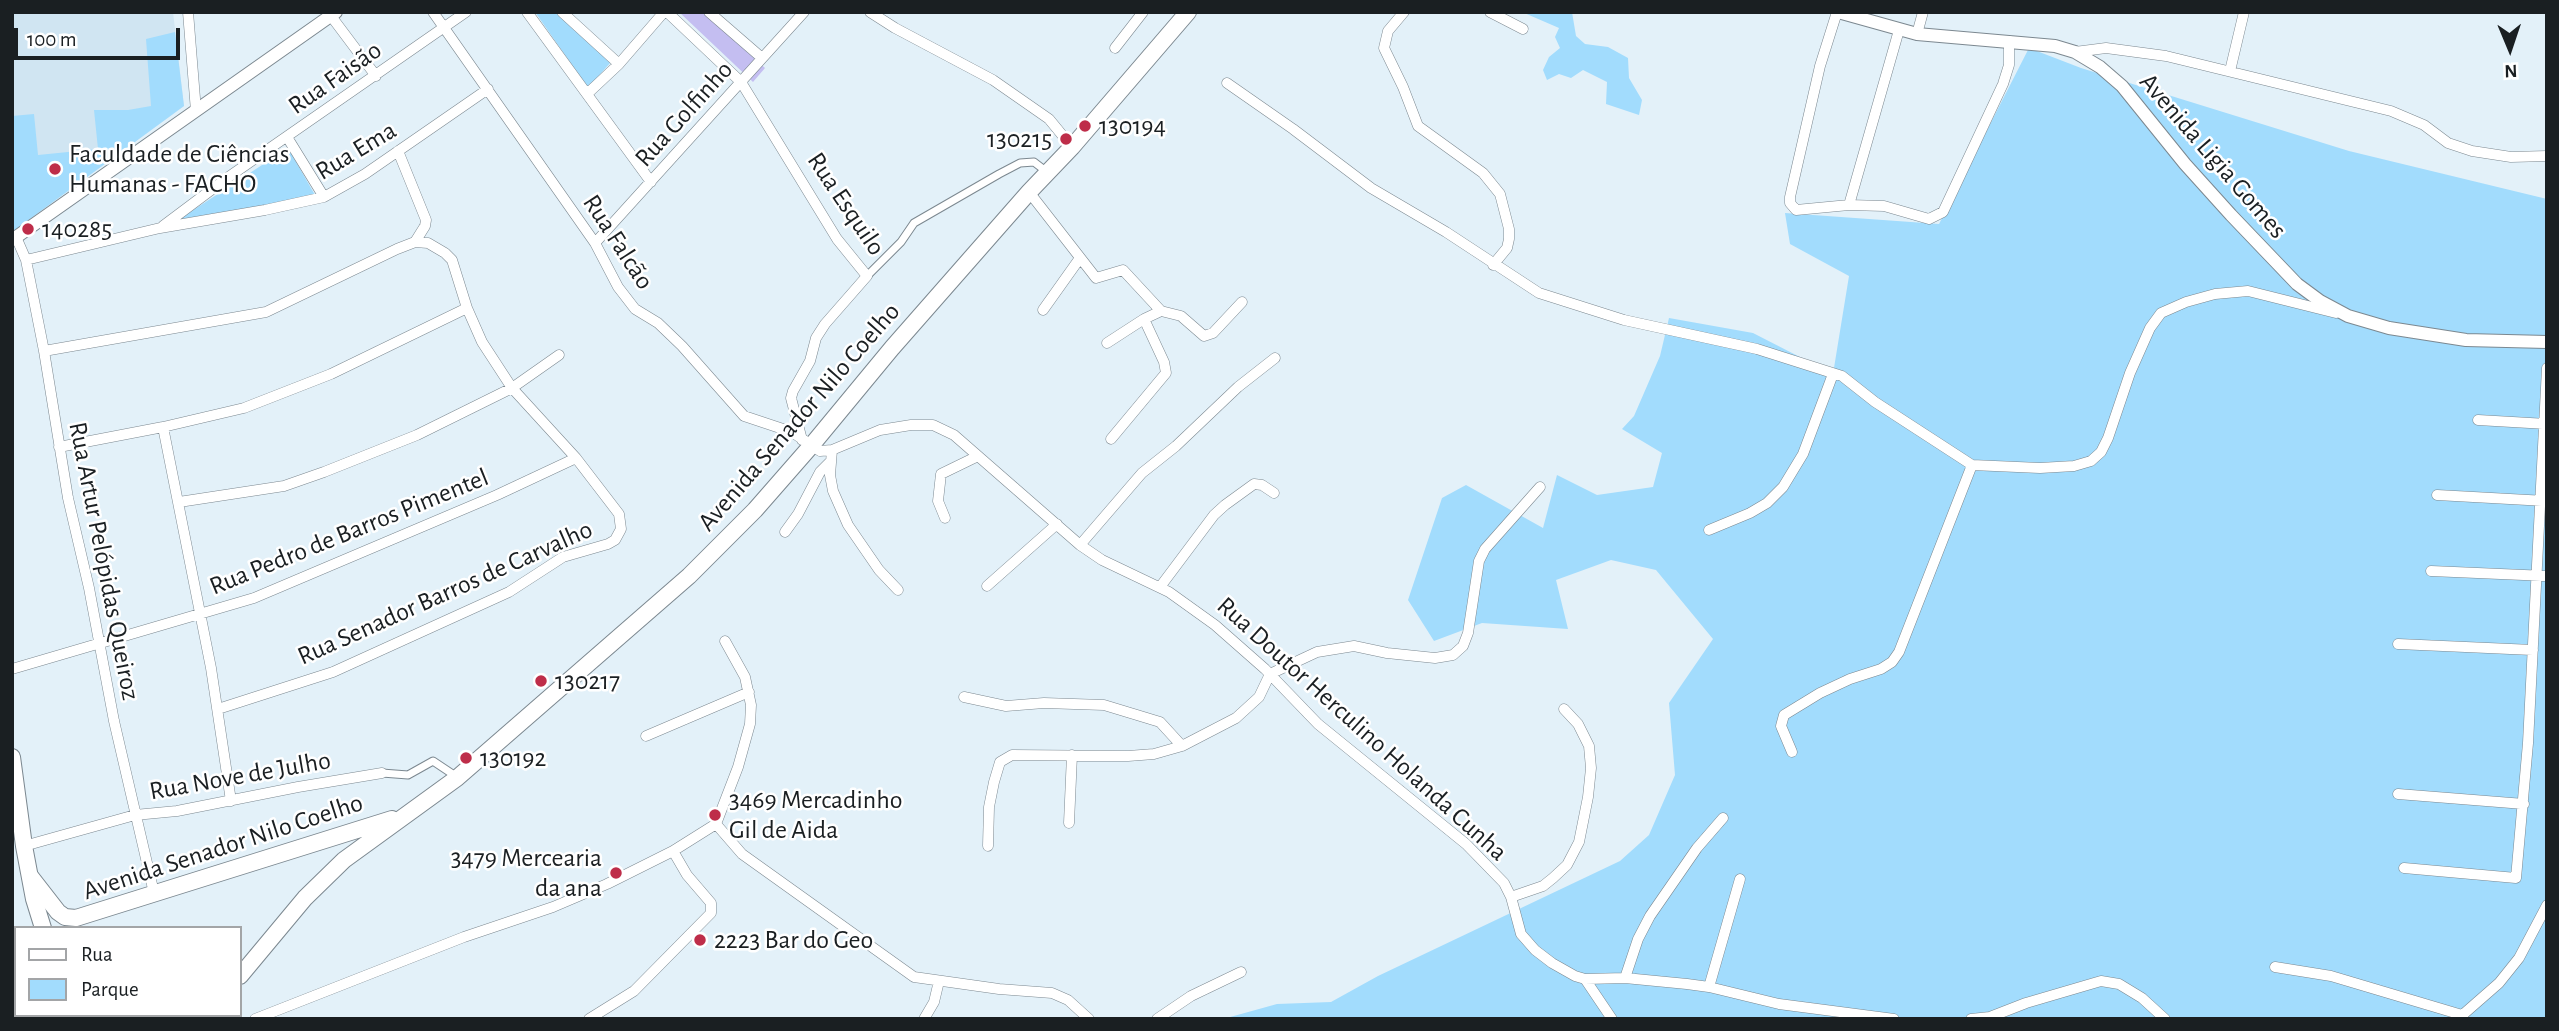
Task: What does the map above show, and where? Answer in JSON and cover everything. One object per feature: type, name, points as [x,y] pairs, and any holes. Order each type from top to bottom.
[{"type":"main road","name":"Avenida Senador Nilo Coelho","points":[[242,974],[315,887],[344,860],[457,778],[689,576],[755,510],[807,444],[1029,192],[1072,147],[1188,12]]},
{"type":"main road","points":[[12,757],[24,846],[42,926]]},
{"type":"main road","name":"Avenida Senador Nilo Coelho","points":[[30,876],[58,912],[65,917],[76,918],[408,814]]},
{"type":"street","points":[[188,12],[196,111]]},
{"type":"street","name":"Rua Falcão","points":[[433,12],[595,243],[618,287],[635,309],[658,323],[682,346],[744,416],[782,428],[807,444]]},
{"type":"street","name":"Rua Faisão","points":[[160,228],[227,178],[466,12]]},
{"type":"street","points":[[527,12],[651,182]]},
{"type":"street","points":[[562,12],[620,64]]},
{"type":"street","points":[[587,94],[620,64],[665,12]]},
{"type":"street","name":"Rua Esquilo","points":[[665,12],[742,81],[837,239],[867,276],[821,331],[810,361],[793,391],[792,398],[807,444]]},
{"type":"street","points":[[709,12],[761,60]]},
{"type":"street","name":"Rua Golfinho","points":[[595,243],[804,12]]},
{"type":"street","points":[[1115,48],[1143,12]]},
{"type":"street","points":[[1404,12],[1386,35],[1384,48],[1422,131],[1483,173],[1500,194],[1509,239],[1507,248],[1493,265]]},
{"type":"street","points":[[1490,12],[1523,29]]},
{"type":"street","points":[[1837,12],[1820,66],[1790,202],[1796,210],[1849,205],[1884,206],[1929,219],[1943,212],[2003,83],[2009,65],[2008,41]]},
{"type":"street","name":"Avenida Ligia Gomes","points":[[1837,12],[1917,34],[2055,46],[2075,52],[2100,67],[2122,86],[2185,164],[2297,284],[2320,301],[2348,316],[2389,328],[2466,340],[2547,342]]},
{"type":"street","points":[[1917,34],[1923,12]]},
{"type":"street","points":[[2230,71],[2244,12]]},
{"type":"street","points":[[14,239],[334,14],[376,76]]},
{"type":"street","points":[[876,14],[993,80],[1049,119],[1072,147]]},
{"type":"street","points":[[1849,205],[1899,30]]},
{"type":"street","points":[[2075,52],[2123,49],[2230,71],[2392,111],[2424,125],[2448,144],[2472,151],[2511,157],[2547,156]]},
{"type":"street","points":[[1227,83],[1301,134],[1371,188],[1447,232],[1539,293],[1624,320],[1757,349],[1833,374],[1851,382],[1875,402],[1972,465],[2040,468],[2074,466],[2091,461],[2101,452],[2108,438],[2130,373],[2150,328],[2161,313],[2186,302],[2215,294],[2248,291],[2348,316]]},
{"type":"street","name":"Rua Ema","points":[[26,260],[160,228],[324,197],[343,188],[398,152],[488,89]]},
{"type":"street","points":[[287,137],[324,197]]},
{"type":"street","points":[[398,152],[426,220],[415,242]]},
{"type":"street","points":[[867,276],[901,242],[914,223],[999,174],[1020,163],[1034,162],[1048,172]]},
{"type":"street","points":[[1029,192],[1096,278],[1123,270],[1161,311]]},
{"type":"street","name":"Rua Artur Pelópidas Queiroz","points":[[14,239],[26,260],[59,447],[99,645],[154,893]]},
{"type":"street","points":[[44,351],[266,312],[415,242],[428,243],[452,260],[467,308],[482,342],[512,388],[576,458]]},
{"type":"street","points":[[1043,310],[1080,258]]},
{"type":"street","points":[[1107,343],[1161,311],[1176,313],[1206,336],[1213,333],[1242,302]]},
{"type":"street","points":[[59,447],[163,428],[244,408],[300,388],[391,347],[467,308]]},
{"type":"street","points":[[1111,439],[1166,373],[1164,362],[1144,319]]},
{"type":"street","points":[[179,502],[284,486],[417,435],[512,388],[559,355]]},
{"type":"street","points":[[1080,545],[1142,473],[1176,446],[1238,387],[1275,358]]},
{"type":"street","points":[[2404,868],[2516,878],[2524,804],[2533,650],[2542,576],[2547,368]]},
{"type":"street","points":[[1709,530],[1750,513],[1767,503],[1783,487],[1803,454],[1833,374]]},
{"type":"street","points":[[2478,420],[2545,424]]},
{"type":"street","name":"Rua Doutor Herculino Holanda Cunha","points":[[832,456],[880,430],[926,424],[954,435],[1080,545],[1102,560],[1160,587],[1216,625],[1270,674],[1318,724],[1466,844],[1504,883],[1511,897],[1517,925],[1535,950],[1552,963],[1585,979],[1625,978],[1709,987],[1789,1006],[1894,1019]]},
{"type":"street","points":[[163,428],[218,709],[231,801]]},
{"type":"street","points":[[807,444],[832,456]]},
{"type":"street","points":[[785,532],[832,456]]},
{"type":"street","points":[[832,456],[830,475],[848,525],[878,570],[898,590]]},
{"type":"street","points":[[945,518],[938,500],[941,474],[978,456]]},
{"type":"street","name":"Rua Senador Barros de Carvalho","points":[[218,709],[333,672],[509,592],[563,557],[615,540],[621,529],[619,514],[576,458]]},
{"type":"street","name":"Rua Pedro de Barros Pimentel","points":[[12,669],[254,598],[576,458]]},
{"type":"street","points":[[1792,752],[1781,726],[1784,715],[1819,693],[1881,669],[1892,662],[1899,652],[1972,465]]},
{"type":"street","points":[[1160,587],[1213,515],[1225,505],[1254,484],[1265,486],[1274,493]]},
{"type":"street","points":[[988,846],[989,807],[1000,762],[1012,755],[1154,754],[1182,746],[1236,718],[1259,697],[1270,674],[1317,652],[1354,646],[1435,658],[1453,655],[1464,646],[1468,633],[1479,561],[1485,549],[1539,487]]},
{"type":"street","points":[[2437,495],[2544,501]]},
{"type":"street","points":[[987,586],[1057,524]]},
{"type":"street","points":[[2431,571],[2542,576]]},
{"type":"street","points":[[255,1019],[607,884],[673,851],[716,824],[730,791],[750,724],[751,705],[745,677],[725,641]]},
{"type":"street","points":[[2398,644],[2533,650]]},
{"type":"street","points":[[646,736],[749,692]]},
{"type":"street","points":[[964,697],[1006,706],[1044,703],[1104,705],[1160,722],[1182,746]]},
{"type":"street","points":[[1511,897],[1543,886],[1553,878],[1567,865],[1578,842],[1588,797],[1590,746],[1578,724],[1564,709]]},
{"type":"street","points":[[1069,823],[1072,755]]},
{"type":"street","name":"Rua Nove de Julho","points":[[24,846],[135,816],[177,811],[298,786],[382,773],[408,775],[433,761],[457,778]]},
{"type":"street","points":[[2398,794],[2524,804]]},
{"type":"street","points":[[1625,978],[1638,939],[1650,916],[1698,848],[1723,818]]},
{"type":"street","points":[[716,824],[742,854],[915,976],[999,989],[1052,993],[1068,1000],[1088,1019]]},
{"type":"street","points":[[589,1019],[634,990],[711,913],[711,903],[687,875],[673,851]]},
{"type":"street","points":[[1709,987],[1740,879]]},
{"type":"street","points":[[2275,967],[2331,976],[2460,1017],[2499,983],[2519,958],[2547,905]]},
{"type":"street","points":[[1157,1019],[1191,996],[1241,972]]},
{"type":"street","points":[[1585,979],[1612,1019]]},
{"type":"street","points":[[924,1019],[934,1002],[939,981]]},
{"type":"street","points":[[1971,1019],[1990,1017],[2026,1003],[2101,981],[2119,984],[2142,998],[2165,1019]]},
{"type":"shaded area","name":"Faculdade de Ciências Humanas - FACHO","points":[[12,12],[173,12],[184,106],[12,232]]},
{"type":"shaded area","points":[[679,12],[703,12],[765,68],[753,82]]},
{"type":"green space","points":[[535,12],[559,12],[611,62],[588,88]]},
{"type":"green space","points":[[1522,12],[1572,12],[1576,36],[1585,44],[1608,47],[1628,58],[1629,78],[1642,100],[1639,115],[1606,104],[1607,82],[1583,70],[1571,78],[1559,74],[1547,80],[1543,70],[1549,57],[1560,48],[1555,37],[1559,28]]},
{"type":"green space","points":[[175,32],[184,106],[12,232],[12,116],[34,114],[38,155],[98,149],[94,110],[128,110],[151,106],[146,39]]},
{"type":"green space","points":[[2029,48],[2081,68],[2349,151],[2547,199],[2547,1019],[1223,1019],[1277,1004],[1331,1002],[1378,976],[1620,861],[1649,835],[1675,775],[1669,703],[1713,639],[1656,570],[1611,560],[1556,580],[1568,629],[1482,623],[1434,641],[1408,600],[1442,498],[1466,485],[1543,528],[1557,475],[1597,495],[1653,487],[1662,453],[1622,429],[1634,416],[1660,356],[1669,318],[1753,333],[1833,374],[1849,276],[1790,244],[1785,213],[1939,224]]},
{"type":"green space","points":[[288,148],[315,195],[172,224]]},
{"type":"place","name":"130194","points":[[1085,126]]},
{"type":"place","name":"130215","points":[[1066,139]]},
{"type":"place","name":"Faculdade de Ciências Humanas - FACHO","points":[[55,169]]},
{"type":"place","name":"140285","points":[[28,229]]},
{"type":"place","name":"130217","points":[[541,681]]},
{"type":"place","name":"130192","points":[[466,758]]},
{"type":"place","name":"3469 Mercadinho Gil de Aida","points":[[715,815]]},
{"type":"place","name":"3479 Mercearia da ana","points":[[616,873]]},
{"type":"place","name":"2223 Bar do Geo","points":[[700,940]]}]
